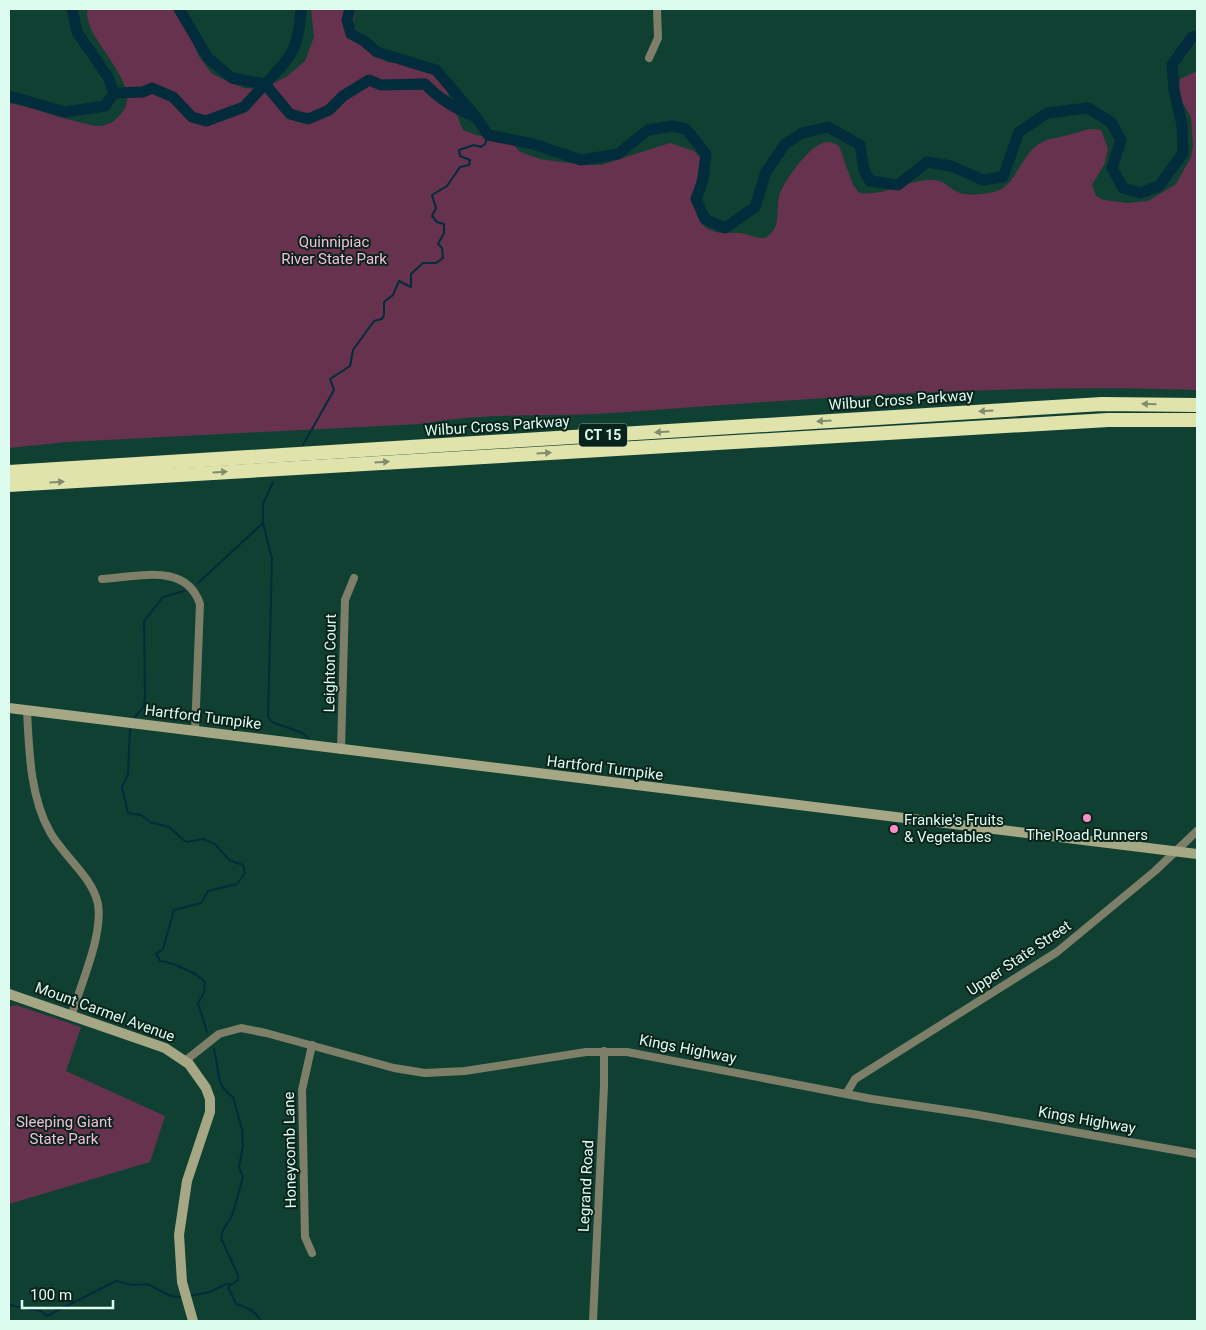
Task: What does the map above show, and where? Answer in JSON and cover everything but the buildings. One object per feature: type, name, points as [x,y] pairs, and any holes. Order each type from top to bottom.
[{"type":"highway","name":"Wilbur Cross Parkway","points":[[9,472],[1102,404],[1197,405]]},
{"type":"highway","name":"Wilbur Cross Parkway","points":[[9,485],[1098,420],[1197,420]]},
{"type":"main road","name":"Hartford Turnpike","points":[[9,708],[341,750],[1177,850],[1197,854]]},
{"type":"main road","name":"Mount Carmel Avenue","points":[[9,994],[148,1041],[185,1061],[206,1088],[210,1105],[208,1122],[187,1181],[179,1235],[182,1282],[193,1321]]},
{"type":"street","points":[[649,58],[658,38],[657,9]]},
{"type":"street","points":[[102,579],[170,575],[186,582],[197,594],[200,604],[195,731]]},
{"type":"street","name":"Leighton Court","points":[[341,750],[345,600],[354,578]]},
{"type":"street","points":[[27,710],[35,789],[44,820],[64,854],[89,882],[98,905],[98,927],[72,1014]]},
{"type":"street","name":"Upper State Street","points":[[846,1094],[855,1079],[1076,938],[1197,831]]},
{"type":"street","name":"Kings Highway","points":[[185,1061],[213,1038],[235,1029],[255,1030],[394,1068],[433,1074],[460,1072],[571,1054],[604,1051],[655,1056],[846,1094],[1197,1154]]},
{"type":"street","name":"Honeycomb Lane","points":[[312,1045],[302,1090],[305,1237],[312,1253]]},
{"type":"street","name":"Legrand Road","points":[[593,1321],[604,1051]]},
{"type":"green space","name":"Quinnipiac River State Park","points":[[88,9],[180,9],[198,55],[212,74],[243,88],[262,89],[286,77],[305,61],[314,37],[311,9],[356,9],[353,23],[361,41],[387,62],[427,67],[445,87],[463,130],[476,135],[509,139],[520,152],[540,159],[583,165],[601,165],[670,143],[694,151],[700,158],[695,199],[696,209],[698,218],[704,226],[716,232],[743,233],[762,238],[768,236],[775,227],[780,193],[793,171],[814,148],[828,142],[839,146],[853,185],[859,193],[880,192],[924,180],[937,180],[960,193],[979,194],[997,191],[1009,183],[1028,155],[1039,144],[1051,139],[1097,129],[1101,130],[1108,149],[1105,163],[1092,185],[1096,196],[1104,200],[1128,203],[1148,201],[1176,184],[1191,157],[1193,146],[1191,117],[1178,95],[1180,79],[1197,71],[1197,390],[1126,388],[912,393],[600,414],[471,417],[420,424],[67,442],[9,448],[9,103],[94,126],[110,123],[120,115],[127,103],[126,90],[120,76],[93,33],[88,20]]},
{"type":"green space","name":"Sleeping Giant State Park","points":[[16,1005],[81,1027],[66,1071],[165,1116],[150,1162],[9,1204],[9,1007]]},
{"type":"waterway","points":[[9,96],[65,112],[105,106],[114,93],[108,77],[77,32],[72,9]]},
{"type":"waterway","points":[[179,9],[208,58],[232,78],[265,84],[282,66],[292,51],[298,33],[301,9]]},
{"type":"waterway","points":[[350,9],[347,20],[351,34],[364,41],[377,52],[436,70],[476,117],[488,135],[533,144],[581,160],[618,154],[648,130],[672,126],[686,129],[706,154],[703,180],[696,199],[705,219],[725,228],[755,207],[766,172],[785,144],[802,133],[828,127],[860,145],[864,170],[870,181],[898,185],[927,162],[951,166],[983,180],[1003,177],[1019,132],[1047,113],[1088,108],[1111,122],[1121,140],[1112,168],[1123,188],[1140,193],[1159,186],[1183,153],[1182,125],[1174,90],[1172,65],[1192,37],[1197,36]]},
{"type":"waterway","points":[[114,93],[143,92],[152,88],[173,97],[192,117],[206,121],[244,107],[265,84],[290,114],[308,119],[329,110],[343,96],[369,80],[381,85],[425,84],[448,103],[474,116]]},
{"type":"waterway","points":[[303,445],[334,390],[330,379],[350,366],[353,350],[374,321],[382,319],[384,315],[384,302],[393,295],[399,281],[411,287],[411,274],[423,263],[436,263],[443,258],[442,248],[438,244],[444,233],[444,224],[437,222],[432,216],[436,208],[432,195],[447,186],[460,167],[469,165],[470,160],[460,156],[459,150],[474,145],[481,147],[485,144],[488,135]]},
{"type":"waterway","points":[[198,583],[263,523],[263,504],[273,482]]},
{"type":"waterway","points":[[263,523],[272,559],[268,716],[272,722],[302,733],[309,739]]},
{"type":"waterway","points":[[135,717],[144,706],[145,697],[144,621],[163,597],[184,591]]},
{"type":"waterway","points":[[130,730],[128,774],[122,787],[128,813],[141,815],[150,822],[169,827],[186,842],[203,839],[215,844],[229,860],[243,865],[245,873],[237,884],[208,891],[201,903],[174,910],[163,949],[156,954],[160,961],[171,963],[184,969],[205,982],[204,993],[198,1003],[207,1032]]},
{"type":"waterway","points":[[214,1049],[220,1082],[233,1097],[242,1129],[243,1146],[239,1167],[243,1177],[232,1216],[223,1230],[221,1238],[238,1275],[238,1280],[228,1287],[236,1304],[250,1310],[261,1321]]},
{"type":"waterway","points":[[9,1305],[41,1311],[47,1316],[116,1281],[132,1285],[147,1284],[171,1296],[180,1297]]},
{"type":"waterway","points":[[190,1296],[210,1292],[230,1284]]},
{"type":"place","name":"The Road Runners","points":[[1087,818]]},
{"type":"place","name":"Frankie's Fruits & Vegetables","points":[[894,829]]}]
